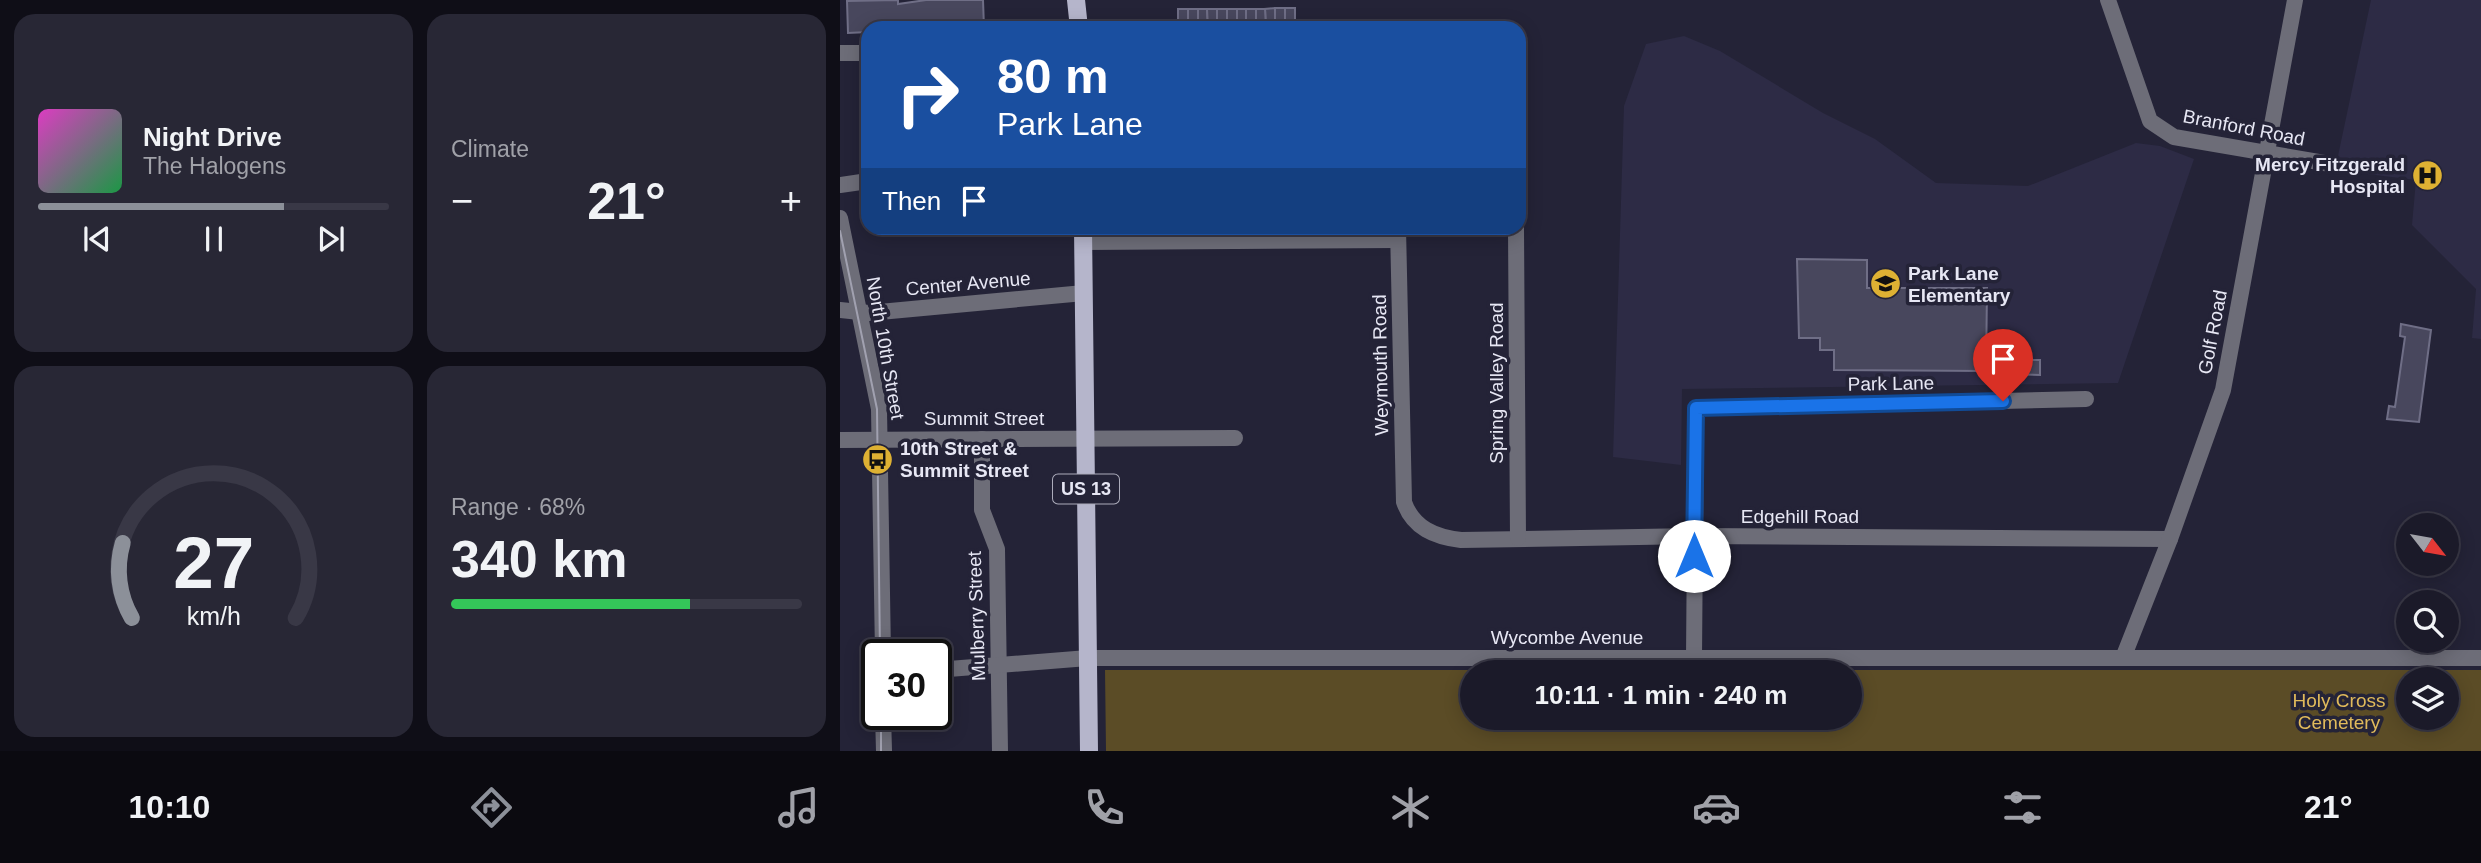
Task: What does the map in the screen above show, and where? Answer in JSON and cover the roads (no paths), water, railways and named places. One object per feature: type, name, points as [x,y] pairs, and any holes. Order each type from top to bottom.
[{"type":"main road","points":[[1076,0],[1078,21]]},
{"type":"main road","name":"US 13","points":[[1084,235],[1089,751]]},
{"type":"street","name":"Branford Road","points":[[2108,0],[2150,121],[2174,137],[2336,165]]},
{"type":"street","name":"Golf Road","points":[[2123,658],[2170,539],[2223,390],[2295,0]]},
{"type":"street","points":[[840,53],[861,52]]},
{"type":"street","points":[[840,185],[861,182]]},
{"type":"street","name":"North 10th Street","points":[[840,218],[852,311],[879,409],[883,639]]},
{"type":"street","name":"Weymouth Road","points":[[1398,235],[1404,502]]},
{"type":"street","name":"Spring Valley Road","points":[[1516,235],[1518,538]]},
{"type":"street","name":"Center Avenue","points":[[852,311],[1084,293]]},
{"type":"street","name":"Park Lane","points":[[1695,536],[1696,408],[2086,399]]},
{"type":"street","name":"Summit Street","points":[[840,440],[1235,438]]},
{"type":"street","name":"Mulberry Street","points":[[982,439],[982,510],[997,549],[1000,751]]},
{"type":"street","name":"Edgehill Road","points":[[1404,502],[1412,518],[1440,536],[1461,540],[1695,536],[2170,539]]},
{"type":"street","points":[[1694,659],[1695,536]]},
{"type":"street","name":"Wycombe Avenue","points":[[952,669],[1088,658],[2481,658]]},
{"type":"street","points":[[883,730],[884,751]]},
{"type":"tram line","points":[[840,231],[877,409],[880,639]]},
{"type":"tram line","points":[[881,730],[881,751]]},
{"type":"place","name":"Mercy Fitzgerald Hospital","points":[[2428,175]]},
{"type":"place","name":"Park Lane Elementary","points":[[1885,284]]},
{"type":"place","name":"10th Street & Summit Street","points":[[877,459]]},
{"type":"park label","name":"Holy Cross Cemetery","points":[[2339,711]]}]
